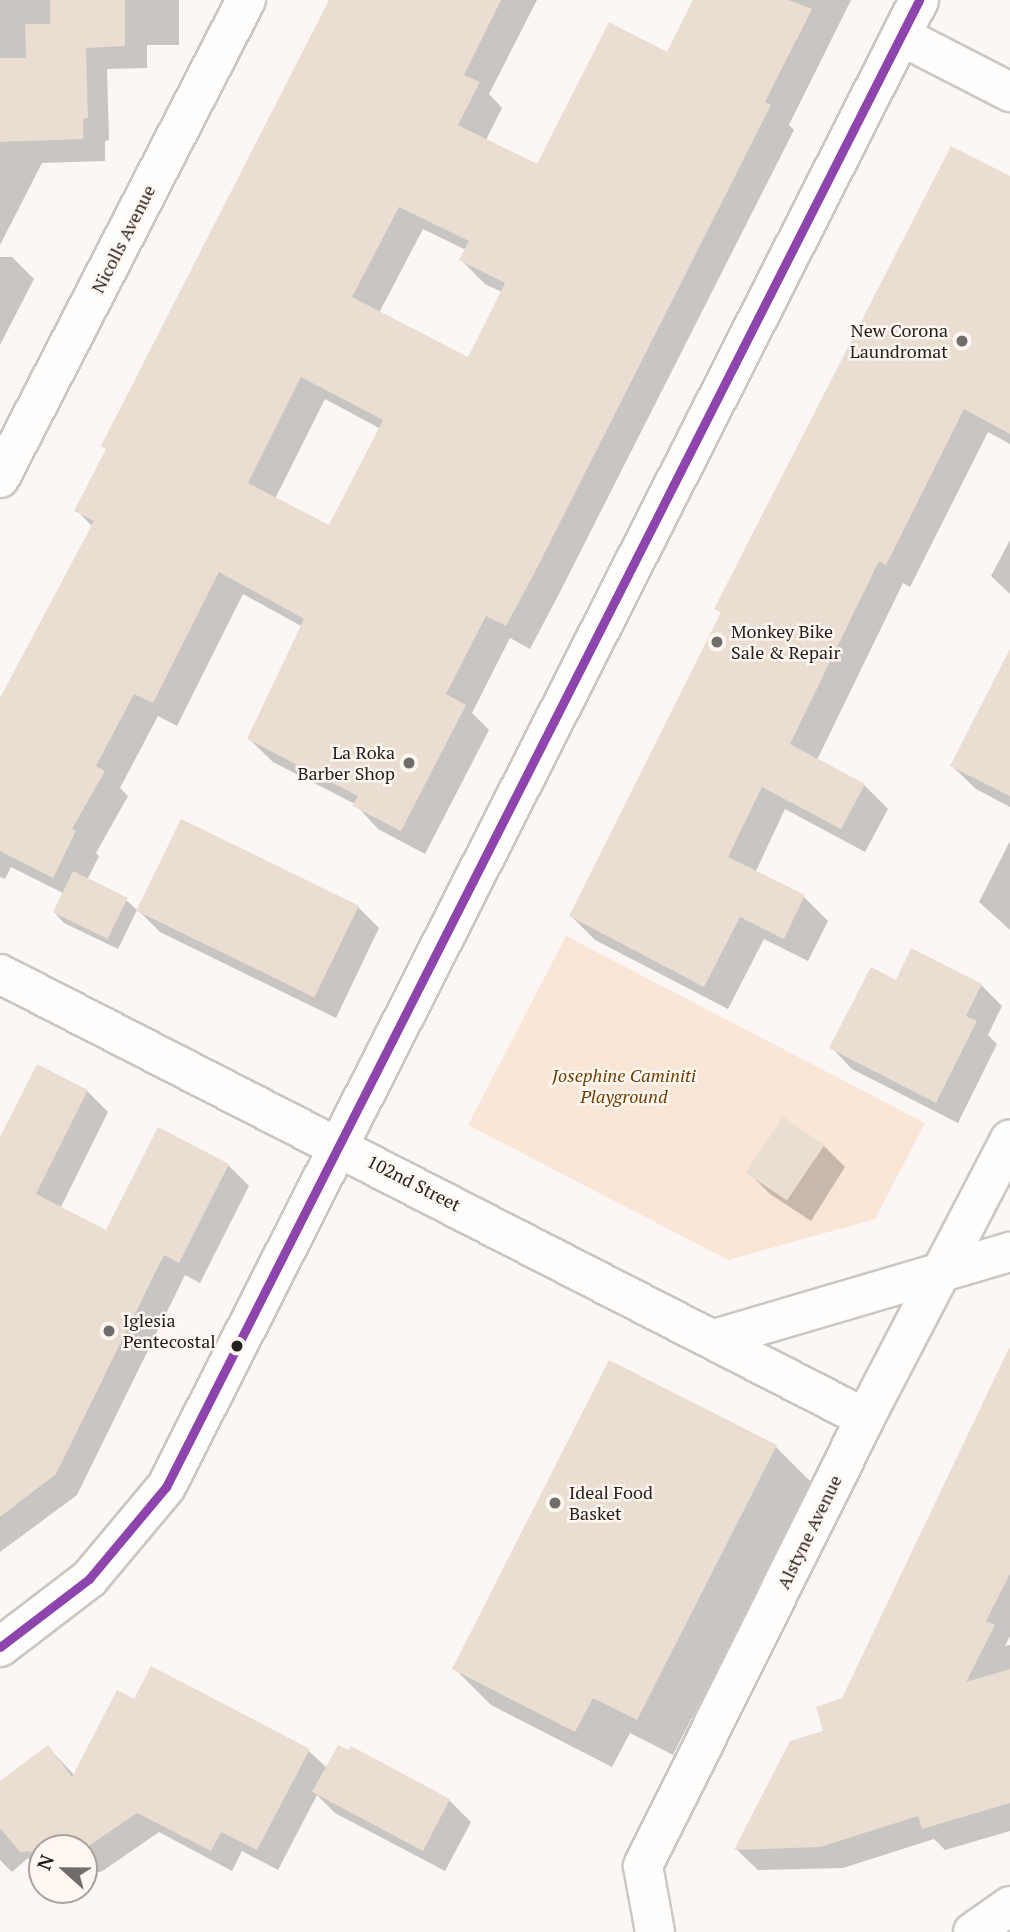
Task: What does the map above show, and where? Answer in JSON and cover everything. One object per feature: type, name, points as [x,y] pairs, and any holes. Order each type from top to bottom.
[{"type":"street","name":"Nicolls Avenue","points":[[0,478],[246,0]]},
{"type":"street","points":[[0,1647],[89,1579],[161,1495],[919,0]]},
{"type":"street","points":[[901,36],[1010,92]]},
{"type":"street","name":"102nd Street","points":[[0,974],[338,1144],[865,1418]]},
{"type":"street","name":"Alstyne Avenue","points":[[655,1932],[643,1866],[865,1418],[1010,1140]]},
{"type":"street","points":[[713,1339],[1010,1252]]},
{"type":"street","points":[[973,1932],[1010,1906]]},
{"type":"green space","name":"Josephine Caminiti Playground","points":[[566,936],[925,1123],[875,1219],[728,1260],[468,1125]]},
{"type":"building","points":[[50,0],[125,0],[125,46],[86,48],[88,118],[83,119],[83,139],[0,142],[0,58],[26,58],[25,24],[50,24]]},
{"type":"building","points":[[329,0],[501,0],[464,75],[480,82],[458,125],[537,164],[609,22],[667,52],[693,0],[788,0],[812,9],[765,102],[771,105],[537,568],[506,626],[486,616],[446,694],[466,705],[401,831],[352,806],[358,796],[247,739],[304,619],[219,572],[153,703],[134,694],[96,766],[105,771],[72,829],[76,831],[53,878],[0,851],[0,698],[94,521],[74,511],[106,449],[101,446]],"holes":[[[399,207],[469,241],[459,260],[505,283],[468,357],[352,297]],[[301,377],[383,420],[329,525],[248,483]]]},
{"type":"building","points":[[951,146],[1010,176],[1010,434],[964,409],[886,565],[879,561],[790,744],[865,784],[841,829],[762,787],[728,857],[805,895],[784,939],[740,917],[704,987],[569,916],[721,612],[714,609]]},
{"type":"building","points":[[1010,649],[1010,796],[950,766]]},
{"type":"building","points":[[181,819],[359,906],[314,997],[136,911]]},
{"type":"building","points":[[73,871],[128,898],[108,939],[53,912]]},
{"type":"building","points":[[911,948],[982,984],[966,1016],[977,1021],[936,1103],[829,1048],[871,967],[896,980]]},
{"type":"building","points":[[37,1064],[88,1090],[36,1194],[106,1230],[158,1127],[229,1164],[179,1263],[164,1255],[56,1474],[0,1517],[0,1137]]},
{"type":"building","points":[[783,1117],[824,1145],[787,1201],[746,1173]]},
{"type":"building","points":[[1010,1346],[1010,1574],[986,1621],[995,1625],[966,1682],[1010,1669],[1010,1803],[922,1829],[918,1816],[820,1847],[734,1850],[790,1741],[823,1731],[816,1707],[842,1698]]},
{"type":"building","points":[[609,1360],[777,1445],[637,1720],[593,1698],[575,1732],[452,1669]]},
{"type":"building","points":[[151,1666],[310,1749],[257,1850],[221,1832],[211,1851],[137,1813],[98,1839],[98,1834],[28,1834],[28,1852],[20,1852],[0,1828],[0,1781],[48,1745],[72,1777],[117,1690],[134,1699]]},
{"type":"building","points":[[338,1745],[349,1750],[351,1746],[450,1799],[423,1851],[312,1792]]},
{"type":"transit line","points":[[0,1647],[89,1579],[166,1487],[919,0]]},
{"type":"place","name":"New Corona Laundromat","points":[[962,341]]},
{"type":"place","name":"Monkey Bike Sale & Repair","points":[[717,642]]},
{"type":"place","name":"La Roka Barber Shop","points":[[409,763]]},
{"type":"place","name":"Iglesia Pentecostal","points":[[109,1331]]},
{"type":"place","name":"Ideal Food Basket","points":[[555,1503]]}]
